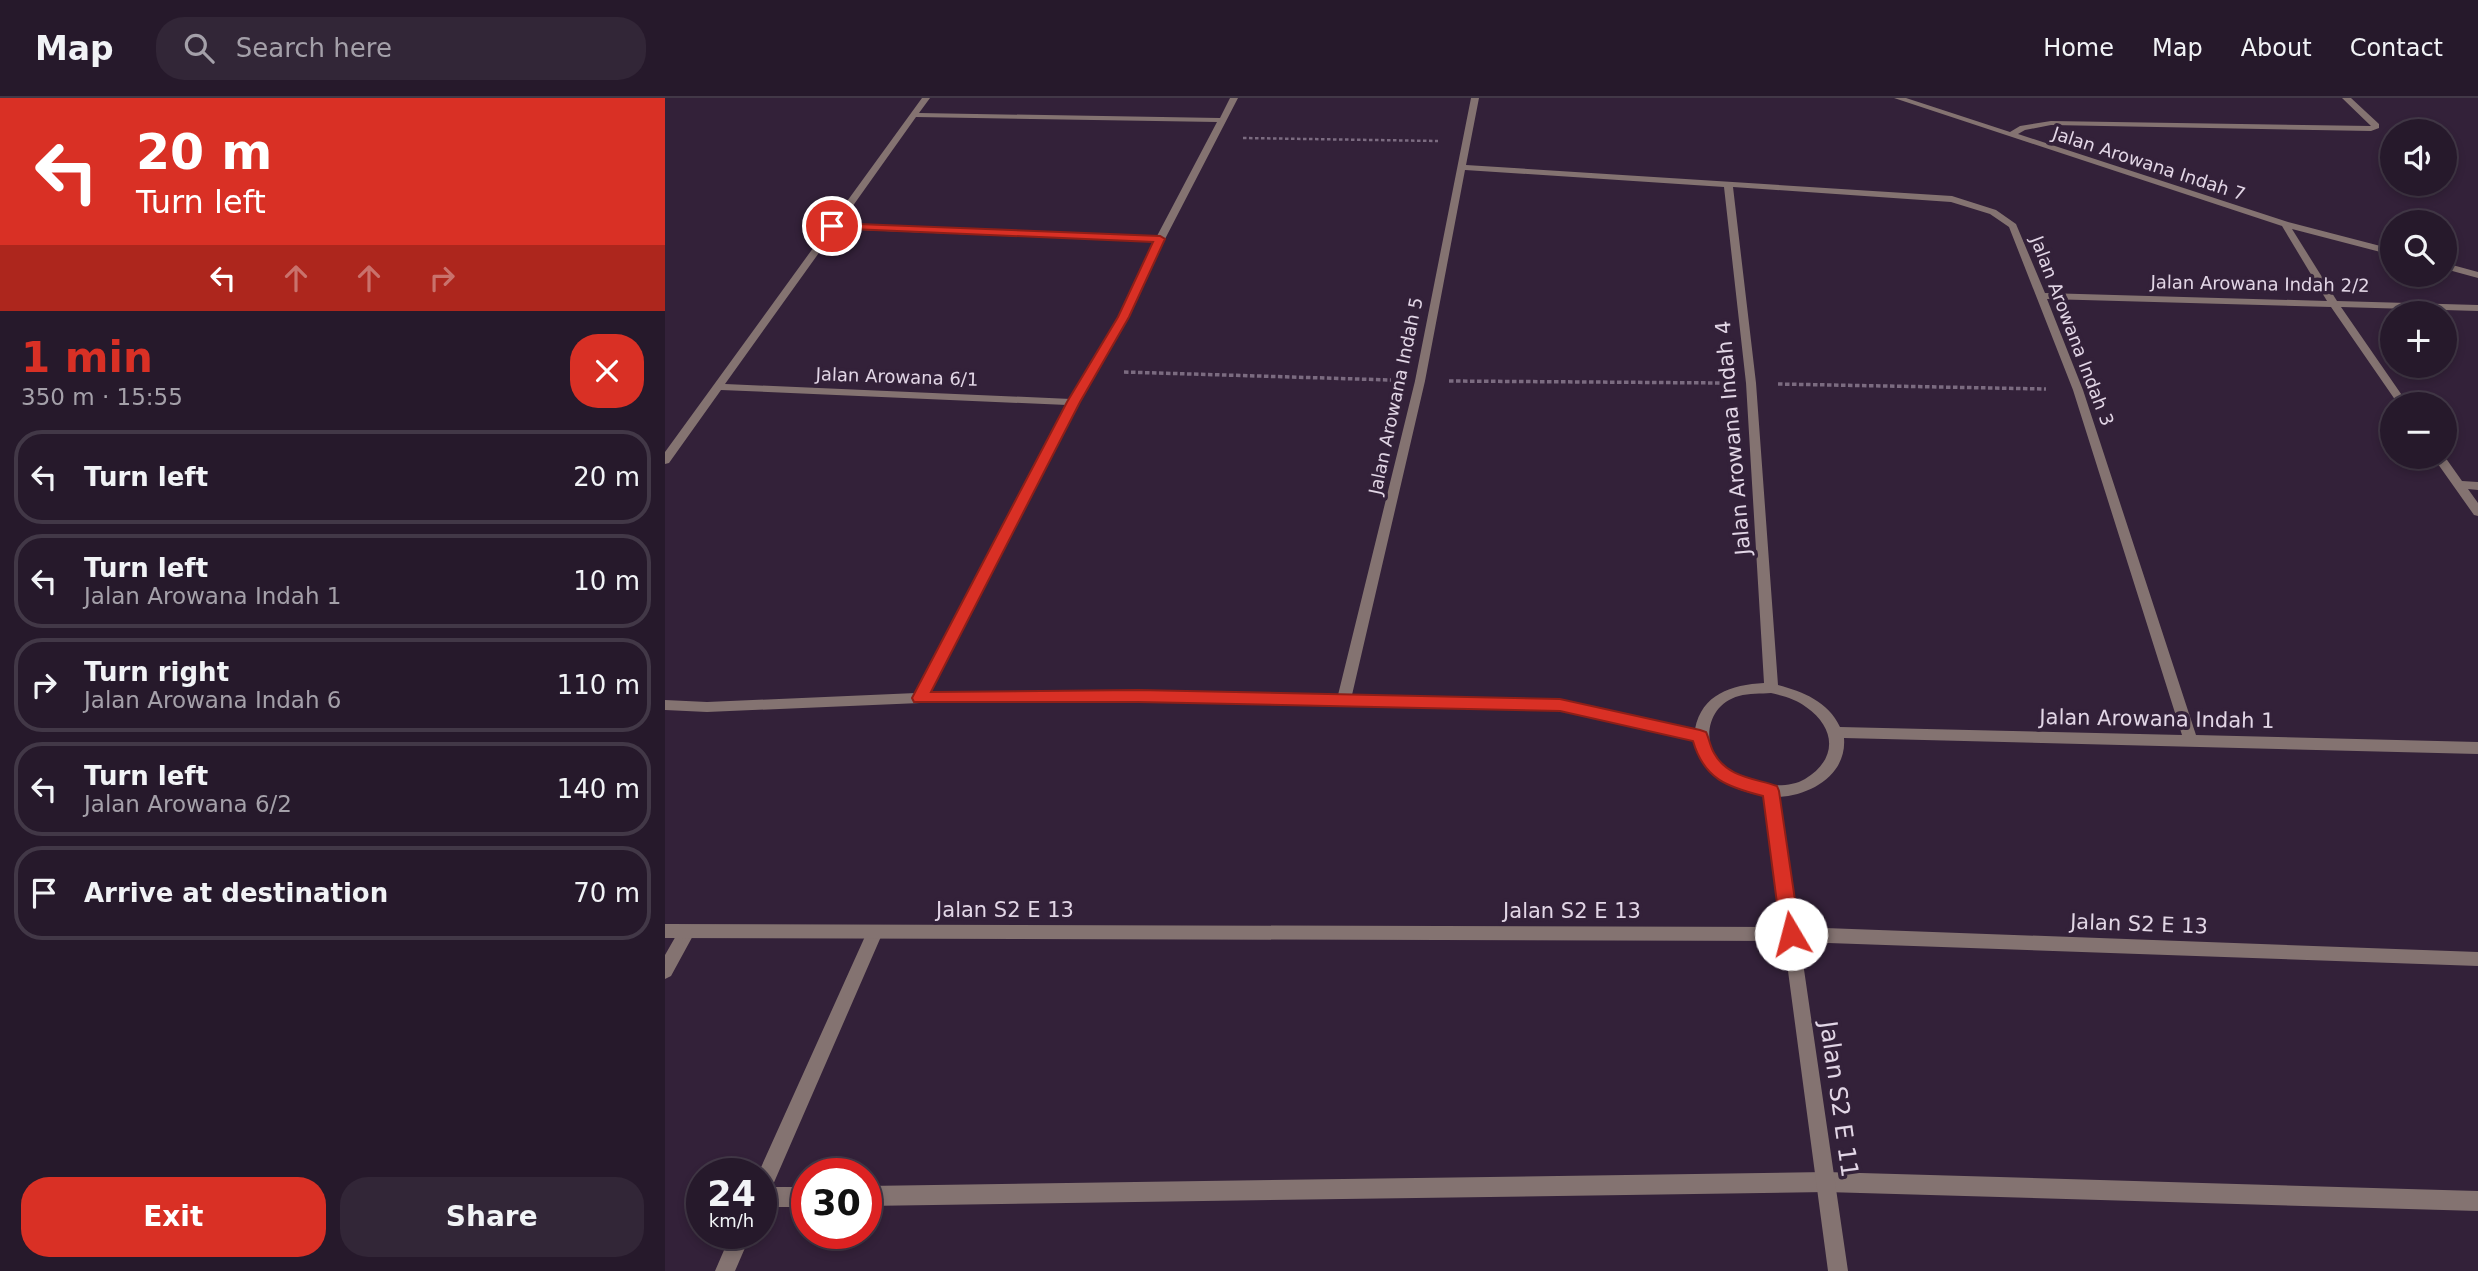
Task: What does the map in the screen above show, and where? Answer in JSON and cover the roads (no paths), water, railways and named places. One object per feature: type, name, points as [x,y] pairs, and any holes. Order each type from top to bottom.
[{"type":"street","points":[[665,460],[926,98]]},
{"type":"street","points":[[920,698],[1073,402],[1124,317],[1160,239],[1234,98]]},
{"type":"street","name":"Jalan Arowana Indah 5","points":[[1344,700],[1420,381],[1475,98]]},
{"type":"street","name":"Jalan Arowana Indah 7","points":[[1898,98],[2285,224],[2380,249]]},
{"type":"street","points":[[2010,135],[2023,128],[2051,123],[2371,129],[2376,126],[2346,98]]},
{"type":"street","points":[[912,115],[1221,120]]},
{"type":"street","name":"Jalan Arowana Indah 3","points":[[1462,167],[1952,199],[1993,212],[2013,226],[2078,390],[2191,741]]},
{"type":"street","name":"Jalan Arowana Indah 4","points":[[1728,185],[1751,383],[1771,688]]},
{"type":"street","points":[[2285,224],[2333,303],[2395,392]]},
{"type":"street","points":[[832,226],[1160,239]]},
{"type":"street","points":[[2457,269],[2478,275]]},
{"type":"street","name":"Jalan Arowana Indah 2/2","points":[[2041,296],[2478,308]]},
{"type":"street","name":"Jalan Arowana 6/1","points":[[719,387],[1073,402]]},
{"type":"street","points":[[2448,469],[2478,512]]},
{"type":"street","points":[[2459,485],[2478,486]]},
{"type":"street","points":[[1771,688],[1792,693],[1811,703],[1826,716],[1835,732],[1837,749],[1833,765],[1820,778],[1802,788],[1771,791],[1735,782],[1717,769],[1705,753],[1700,736],[1703,719],[1713,705],[1739,691],[1771,688]]},
{"type":"street","points":[[665,705],[707,707],[920,698],[1138,696],[1560,705],[1700,736]]},
{"type":"street","name":"Jalan Arowana Indah 1","points":[[1835,732],[2478,748]]},
{"type":"street","name":"Jalan S2 E 11","points":[[1771,791],[1838,1271]]},
{"type":"street","name":"Jalan S2 E 13","points":[[665,932],[1791,934],[2478,959]]},
{"type":"street","points":[[665,971],[687,932]]},
{"type":"street","points":[[775,1158],[875,932]]},
{"type":"street","points":[[882,1196],[1826,1182],[2478,1201]]},
{"type":"street","points":[[725,1271],[735,1249]]}]
